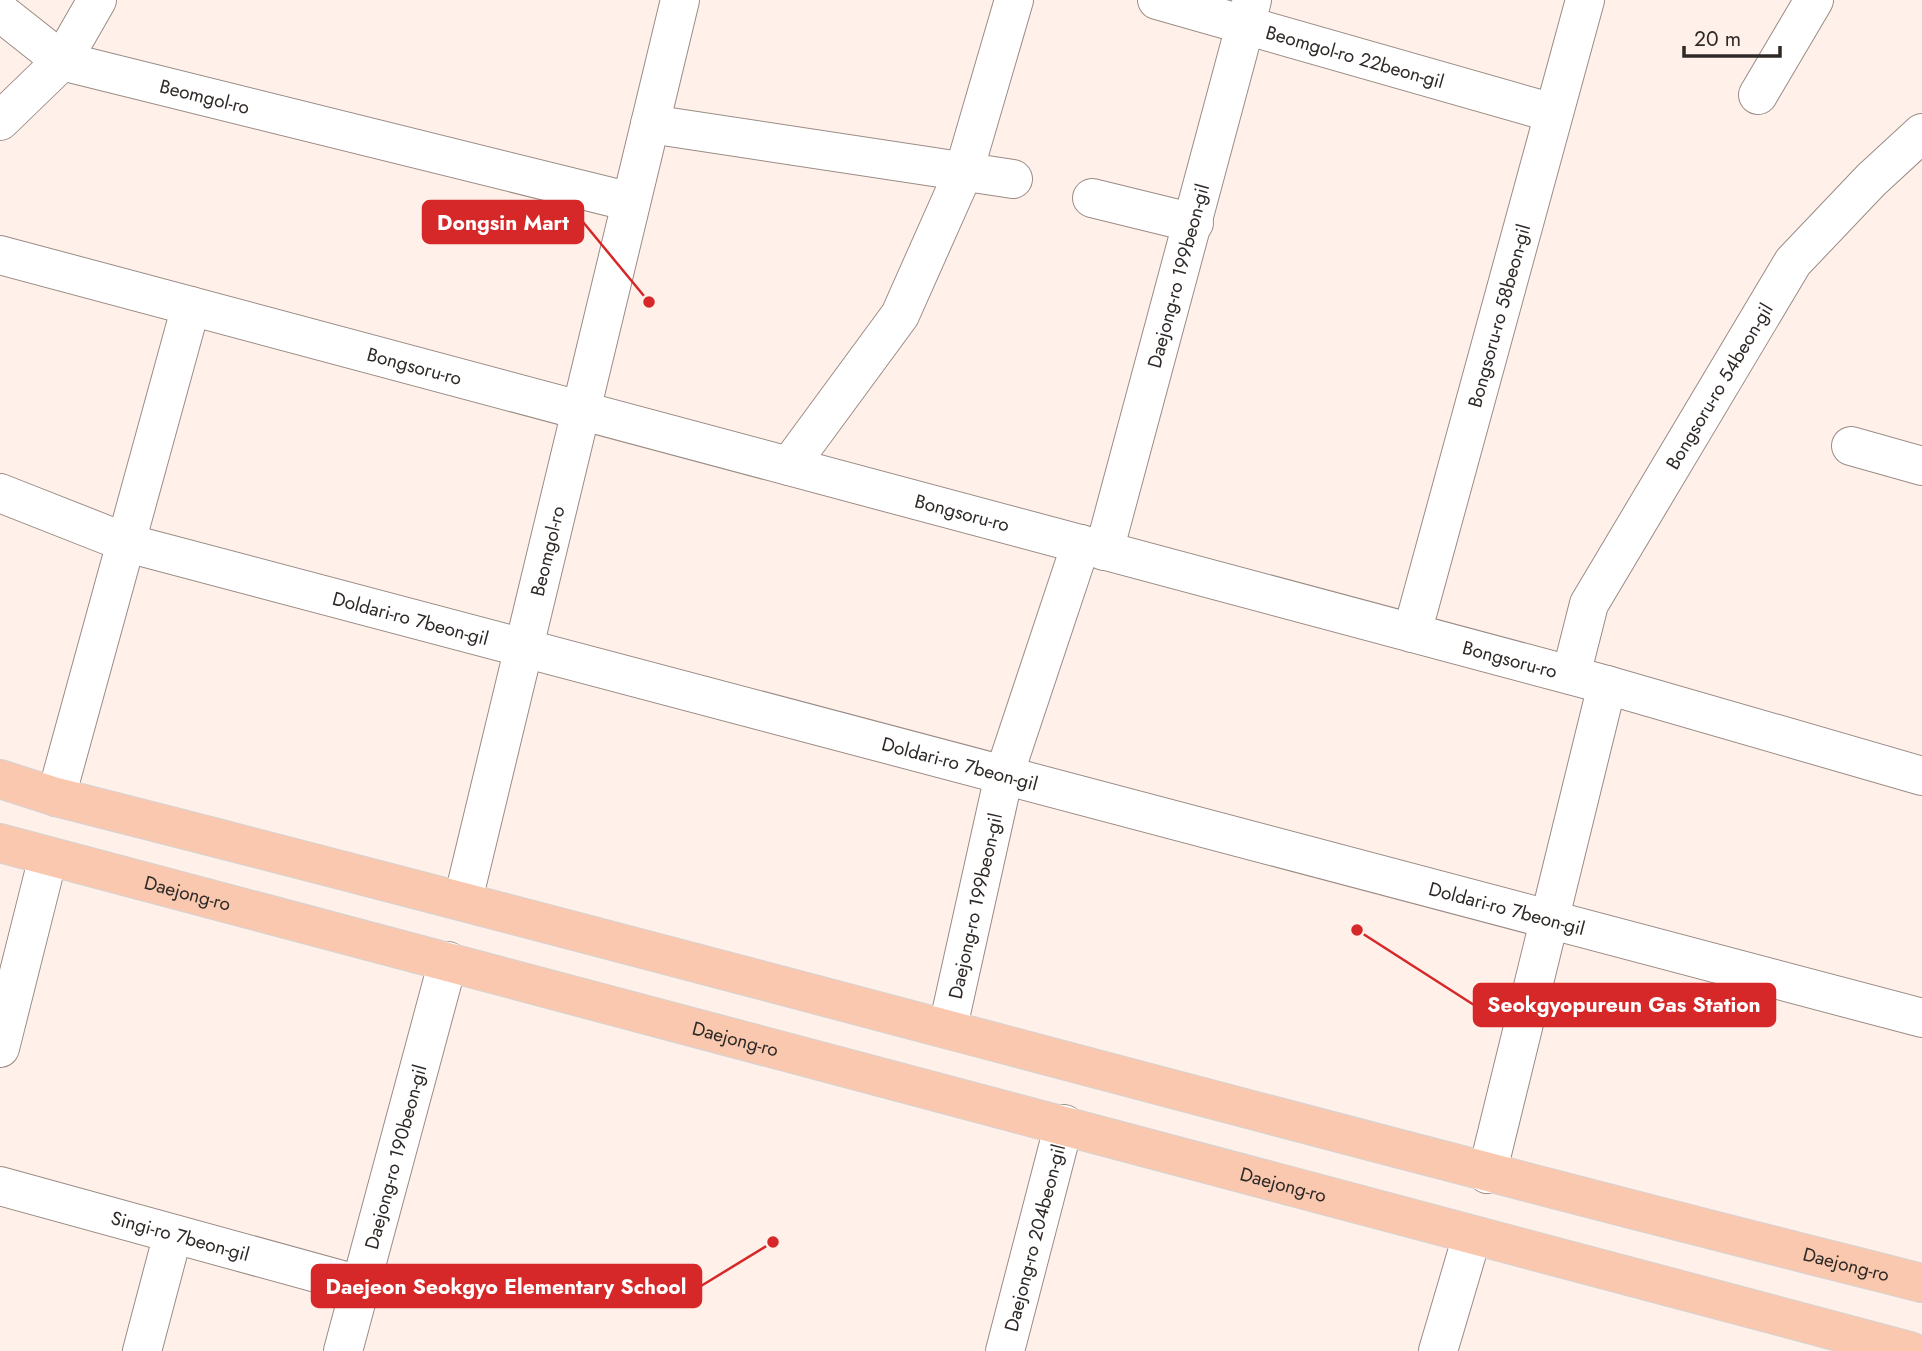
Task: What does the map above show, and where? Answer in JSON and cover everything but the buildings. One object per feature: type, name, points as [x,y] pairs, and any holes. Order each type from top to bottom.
[{"type":"main road","name":"Daejong-ro","points":[[0,779],[56,797],[948,1027],[1487,1174],[1922,1283]]},
{"type":"main road","name":"Daejong-ro","points":[[0,843],[1910,1351]]},
{"type":"street","points":[[0,121],[62,61],[97,0]]},
{"type":"street","name":"Beomgol-ro","points":[[463,900],[680,0]]},
{"type":"street","points":[[789,466],[900,316],[964,171],[1014,0]]},
{"type":"street","name":"Beomgol-ro 22beon-gil","points":[[1157,0],[1248,13],[1553,113]]},
{"type":"street","name":"Bongsoru-ro 58beon-gil","points":[[1412,633],[1586,0]]},
{"type":"street","points":[[1758,95],[1814,0]]},
{"type":"street","points":[[0,12],[62,61]]},
{"type":"street","name":"Daejong-ro 199beon-gil","points":[[948,1027],[1004,775],[1093,547],[1194,223],[1248,13]]},
{"type":"street","name":"Beomgol-ro","points":[[62,61],[631,202]]},
{"type":"street","points":[[650,124],[1013,178]]},
{"type":"street","name":"Bongsoru-ro 54beon-gil","points":[[1571,675],[1589,604],[1793,262],[1871,180],[1922,132]]},
{"type":"street","points":[[1093,198],[1194,223]]},
{"type":"street","name":"Bongsoru-ro","points":[[0,255],[1571,675],[1922,776]]},
{"type":"street","points":[[56,797],[191,306]]},
{"type":"street","points":[[1851,446],[1922,466]]},
{"type":"street","name":"Doldari-ro 7beon-gil","points":[[0,493],[127,543],[1922,1018]]},
{"type":"street","points":[[1487,1174],[1607,685]]},
{"type":"street","points":[[0,1048],[48,857]]},
{"type":"street","name":"Daejong-ro 190beon-gil","points":[[343,1351],[449,961]]},
{"type":"street","name":"Daejong-ro 204beon-gil","points":[[1005,1351],[1064,1124]]},
{"type":"street","name":"Singi-ro 7beon-gil","points":[[0,1186],[360,1285]]},
{"type":"street","points":[[142,1351],[173,1234]]},
{"type":"street","points":[[1438,1351],[1472,1236]]},
{"type":"place","name":"Dongsin Mart","points":[[649,302]]},
{"type":"place","name":"Seokgyopureun Gas Station","points":[[1357,930]]},
{"type":"place","name":"Daejeon Seokgyo Elementary School","points":[[773,1242]]}]
